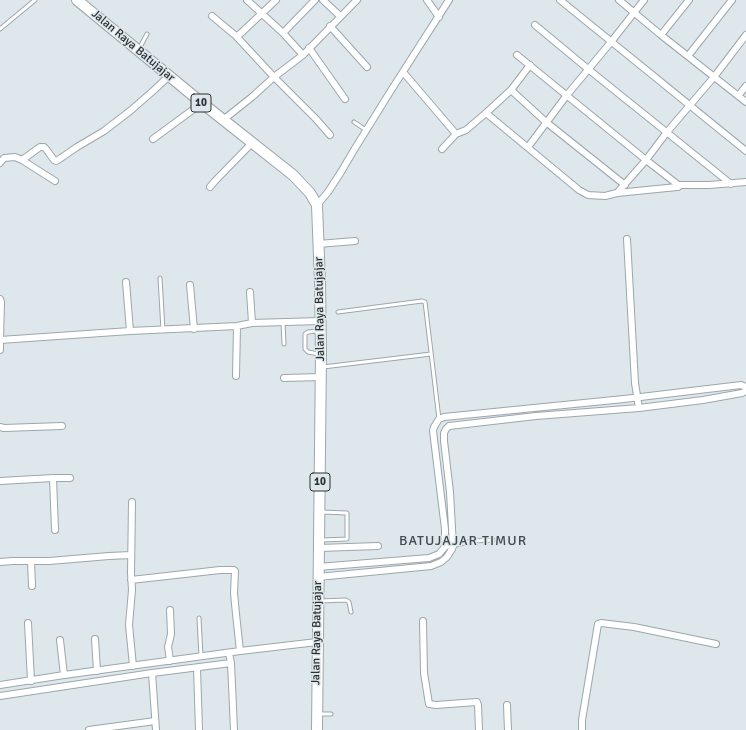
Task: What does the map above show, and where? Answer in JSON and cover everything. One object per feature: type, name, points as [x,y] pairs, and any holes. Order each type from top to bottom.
[{"type":"highway","name":"Jalan Raya Batujajar","points":[[77,0],[222,120],[293,175],[310,193],[317,208],[321,372],[316,730]]},
{"type":"street","points":[[247,0],[283,33],[303,55]]},
{"type":"street","points":[[236,36],[276,0]]},
{"type":"street","points":[[283,33],[315,0]]},
{"type":"street","points":[[323,0],[340,16]]},
{"type":"street","points":[[222,120],[303,55],[357,0]]},
{"type":"street","points":[[427,0],[439,16]]},
{"type":"street","points":[[317,208],[449,0]]},
{"type":"street","points":[[560,0],[745,147]]},
{"type":"street","points":[[619,0],[746,102]]},
{"type":"street","points":[[528,147],[567,95],[644,0]]},
{"type":"street","points":[[661,35],[688,0]]},
{"type":"street","points":[[688,56],[732,0]]},
{"type":"street","points":[[212,16],[236,36],[330,135]]},
{"type":"street","points":[[535,25],[731,184]]},
{"type":"street","points":[[330,26],[367,67]]},
{"type":"street","points":[[617,193],[714,77],[746,35]]},
{"type":"street","points":[[309,48],[345,99]]},
{"type":"street","points":[[517,54],[678,185],[731,184],[746,182]]},
{"type":"street","points":[[442,150],[456,134],[466,130],[511,90],[530,65]]},
{"type":"street","points":[[403,72],[456,134]]},
{"type":"street","points":[[22,160],[44,147],[54,160],[58,160],[104,131],[169,76]]},
{"type":"street","points":[[738,96],[746,86]]},
{"type":"street","points":[[511,90],[546,122],[625,185]]},
{"type":"street","points":[[153,139],[202,103]]},
{"type":"street","points":[[486,113],[588,195],[605,196],[617,193],[677,188],[678,185]]},
{"type":"street","points":[[210,187],[252,143]]},
{"type":"street","points":[[0,163],[3,158],[15,157],[55,181]]},
{"type":"street","points":[[318,239],[355,241]]},
{"type":"street","points":[[627,239],[635,383],[639,408]]},
{"type":"street","points":[[126,282],[130,331]]},
{"type":"street","points":[[190,285],[194,328]]},
{"type":"street","points":[[250,292],[252,322]]},
{"type":"street","points":[[0,299],[0,350]]},
{"type":"street","points":[[0,340],[130,331],[237,326],[252,322],[283,322],[320,326]]},
{"type":"street","points":[[236,376],[237,326]]},
{"type":"street","points":[[284,378],[321,372]]},
{"type":"street","points":[[318,567],[429,558],[439,554],[444,548],[445,529],[433,431],[439,419],[444,417],[742,385],[746,387]]},
{"type":"street","points":[[318,577],[431,566],[447,557],[453,546],[450,492],[444,441],[444,433],[449,426],[544,415],[639,408],[703,400],[746,391]]},
{"type":"street","points":[[0,427],[62,426]]},
{"type":"street","points":[[53,478],[55,530]]},
{"type":"street","points":[[0,481],[70,478]]},
{"type":"street","points":[[132,502],[132,590],[129,625],[133,666]]},
{"type":"street","points":[[319,544],[378,546]]},
{"type":"street","points":[[0,562],[49,561],[131,555]]},
{"type":"street","points":[[31,561],[32,586]]},
{"type":"street","points":[[131,580],[233,569],[235,571],[234,593],[240,651]]},
{"type":"street","points":[[170,610],[171,634],[168,647],[170,661]]},
{"type":"street","points":[[423,621],[424,673],[429,704],[436,705],[476,702],[478,705],[479,730]]},
{"type":"street","points":[[28,623],[31,681]]},
{"type":"street","points":[[582,730],[582,720],[598,624],[601,623],[634,627],[716,644]]},
{"type":"street","points":[[95,639],[97,671]]},
{"type":"street","points":[[60,640],[64,675]]},
{"type":"street","points":[[0,685],[229,652],[317,642]]},
{"type":"street","points":[[229,652],[231,663],[234,730]]},
{"type":"street","points":[[0,696],[152,672],[231,663]]},
{"type":"street","points":[[197,668],[199,730]]},
{"type":"street","points":[[152,672],[156,730]]},
{"type":"street","points":[[507,705],[508,730]]},
{"type":"street","points":[[89,730],[155,721]]},
{"type":"lane","points":[[0,29],[35,0]]},
{"type":"lane","points":[[138,50],[147,34]]},
{"type":"lane","points":[[354,122],[366,131]]},
{"type":"lane","points":[[160,278],[163,330]]},
{"type":"lane","points":[[338,312],[422,301],[425,302],[439,419]]},
{"type":"lane","points":[[283,322],[284,344]]},
{"type":"lane","points":[[320,326],[305,334],[305,349],[308,352],[321,354]]},
{"type":"lane","points":[[321,372],[431,354]]},
{"type":"lane","points":[[319,512],[347,512],[347,539],[319,544]]},
{"type":"lane","points":[[444,548],[472,541],[493,540]]},
{"type":"lane","points":[[318,601],[346,600],[349,602],[351,612]]},
{"type":"lane","points":[[199,618],[201,656]]},
{"type":"lane","points":[[317,714],[331,714]]},
{"type":"district","name":"BATUJAJAR TIMUR","points":[[463,541]]}]
